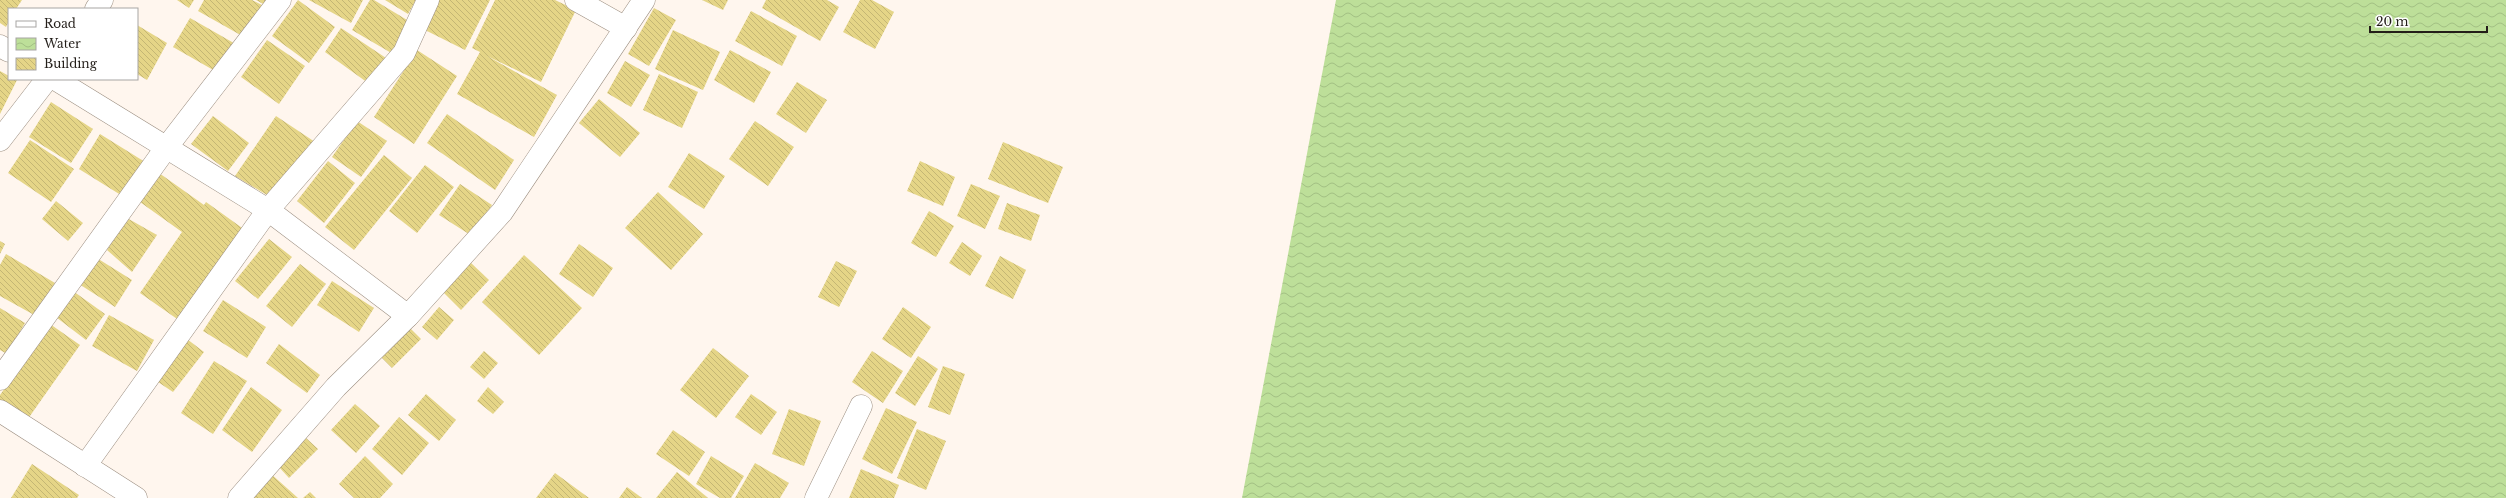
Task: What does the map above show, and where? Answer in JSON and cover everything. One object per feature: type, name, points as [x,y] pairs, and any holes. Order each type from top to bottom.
[{"type":"street","points":[[0,379],[166,148],[280,0]]},
{"type":"street","points":[[84,466],[268,210],[404,53],[428,0]]},
{"type":"street","points":[[576,0],[626,28]]},
{"type":"street","points":[[239,498],[336,386],[408,316],[502,212],[644,0]]},
{"type":"street","points":[[0,140],[46,80]]},
{"type":"street","points":[[57,80],[268,210],[408,316]]},
{"type":"street","points":[[816,498],[861,406]]},
{"type":"street","points":[[0,411],[136,498]]},
{"type":"water","points":[[1336,0],[2506,0],[2506,498],[1242,498]]},
{"type":"building","points":[[0,0],[22,0],[17,8],[8,8],[8,23],[6,27],[0,23]]},
{"type":"building","points":[[177,0],[194,0],[189,8]]},
{"type":"building","points":[[204,0],[252,0],[262,5],[244,37],[198,11]]},
{"type":"building","points":[[256,0],[268,0],[265,5]]},
{"type":"building","points":[[298,0],[335,27],[309,63],[272,36]]},
{"type":"building","points":[[309,0],[363,0],[351,23]]},
{"type":"building","points":[[370,0],[374,0],[412,23],[393,54],[352,30]]},
{"type":"building","points":[[385,0],[416,0],[408,14]]},
{"type":"building","points":[[433,0],[490,0],[465,50],[419,27]]},
{"type":"building","points":[[495,0],[555,0],[576,10],[541,82],[487,56],[557,95],[534,137],[457,94],[480,52],[472,48]]},
{"type":"building","points":[[702,0],[728,0],[723,10]]},
{"type":"building","points":[[766,0],[827,0],[839,7],[820,41],[762,8]]},
{"type":"building","points":[[860,0],[872,0],[894,12],[875,49],[843,32]]},
{"type":"building","points":[[654,8],[676,20],[649,66],[628,54]]},
{"type":"building","points":[[751,11],[797,36],[782,66],[735,41]]},
{"type":"building","points":[[190,18],[239,46],[222,75],[173,47]]},
{"type":"building","points":[[138,26],[167,43],[147,80],[138,75]]},
{"type":"building","points":[[341,28],[386,58],[368,83],[325,52]]},
{"type":"building","points":[[673,30],[720,52],[703,90],[655,69]]},
{"type":"building","points":[[267,40],[305,66],[279,104],[241,77]]},
{"type":"building","points":[[417,50],[457,76],[414,144],[374,117]]},
{"type":"building","points":[[730,50],[771,72],[754,103],[714,80]]},
{"type":"building","points":[[625,61],[650,75],[631,107],[607,93]]},
{"type":"building","points":[[0,71],[8,75],[8,80],[17,80],[0,114]]},
{"type":"building","points":[[659,74],[698,92],[682,128],[643,110]]},
{"type":"building","points":[[797,82],[827,100],[806,133],[776,114]]},
{"type":"building","points":[[599,99],[640,133],[620,157],[579,123]]},
{"type":"building","points":[[51,102],[93,129],[71,163],[29,137]]},
{"type":"building","points":[[447,114],[514,160],[495,190],[427,143]]},
{"type":"building","points":[[213,116],[249,143],[228,171],[191,144]]},
{"type":"building","points":[[276,116],[318,144],[272,198],[235,176]]},
{"type":"building","points":[[357,121],[387,141],[361,177],[332,157]]},
{"type":"building","points":[[755,121],[794,147],[768,186],[729,159]]},
{"type":"building","points":[[100,134],[145,162],[124,197],[79,169]]},
{"type":"building","points":[[30,140],[74,169],[51,202],[8,173]]},
{"type":"building","points":[[1003,142],[1063,167],[1048,203],[988,179]]},
{"type":"building","points":[[689,153],[725,176],[704,209],[668,187]]},
{"type":"building","points":[[384,155],[412,178],[354,250],[325,227]]},
{"type":"building","points":[[328,161],[355,183],[324,223],[297,201]]},
{"type":"building","points":[[920,161],[955,177],[943,206],[907,191]]},
{"type":"building","points":[[425,165],[454,187],[417,233],[389,211]]},
{"type":"building","points":[[159,173],[204,205],[206,202],[245,230],[180,321],[140,293],[182,232],[140,202]]},
{"type":"building","points":[[460,184],[492,205],[472,236],[439,215]]},
{"type":"building","points":[[971,184],[1000,196],[985,229],[957,216]]},
{"type":"building","points":[[658,192],[703,234],[671,270],[625,228]]},
{"type":"building","points":[[56,201],[83,223],[68,241],[42,219]]},
{"type":"building","points":[[1007,203],[1040,215],[1031,241],[998,229]]},
{"type":"building","points":[[929,211],[954,226],[936,257],[911,243]]},
{"type":"building","points":[[127,218],[157,235],[132,272],[107,250]]},
{"type":"building","points":[[269,239],[292,257],[258,299],[235,281]]},
{"type":"building","points":[[0,241],[5,244],[0,254]]},
{"type":"building","points":[[962,242],[982,256],[970,276],[949,263]]},
{"type":"building","points":[[579,244],[613,268],[593,297],[559,274]]},
{"type":"building","points":[[84,250],[132,280],[115,307],[68,277]]},
{"type":"building","points":[[6,254],[55,283],[36,316],[0,296],[0,265]]},
{"type":"building","points":[[524,255],[582,308],[539,355],[482,302]]},
{"type":"building","points":[[1000,256],[1026,270],[1013,299],[985,286]]},
{"type":"building","points":[[836,261],[857,271],[839,307],[818,297]]},
{"type":"building","points":[[470,262],[489,280],[461,310],[442,291]]},
{"type":"building","points":[[300,264],[326,284],[292,327],[266,306]]},
{"type":"building","points":[[332,281],[374,308],[359,332],[317,305]]},
{"type":"building","points":[[66,286],[105,314],[86,340],[48,311]]},
{"type":"building","points":[[223,300],[266,327],[247,358],[203,331]]},
{"type":"building","points":[[439,307],[454,320],[437,340],[422,327]]},
{"type":"building","points":[[903,307],[931,327],[911,358],[882,339]]},
{"type":"building","points":[[0,308],[25,323],[7,354],[0,350]]},
{"type":"building","points":[[109,315],[154,340],[137,371],[92,346]]},
{"type":"building","points":[[50,324],[80,345],[25,423],[0,405],[0,395]]},
{"type":"building","points":[[410,328],[421,339],[392,368],[381,357]]},
{"type":"building","points":[[183,336],[204,352],[173,392],[152,378]]},
{"type":"building","points":[[279,344],[320,375],[307,393],[266,363]]},
{"type":"building","points":[[713,348],[749,376],[716,418],[680,390]]},
{"type":"building","points":[[484,351],[498,363],[484,379],[470,367]]},
{"type":"building","points":[[872,351],[903,371],[883,403],[852,382]]},
{"type":"building","points":[[918,356],[938,369],[915,406],[895,393]]},
{"type":"building","points":[[214,361],[247,381],[213,434],[181,413]]},
{"type":"building","points":[[943,366],[965,374],[950,415],[928,407]]},
{"type":"building","points":[[251,387],[282,410],[252,452],[222,430]]},
{"type":"building","points":[[488,387],[504,402],[493,414],[477,401]]},
{"type":"building","points":[[426,394],[456,420],[439,441],[408,415]]},
{"type":"building","points":[[751,394],[777,412],[761,435],[735,417]]},
{"type":"building","points":[[355,404],[380,426],[356,453],[331,430]]},
{"type":"building","points":[[886,408],[917,422],[892,474],[862,459]]},
{"type":"building","points":[[789,409],[821,421],[804,466],[772,454]]},
{"type":"building","points":[[399,417],[429,443],[402,475],[372,449]]},
{"type":"building","points":[[917,429],[946,441],[926,490],[897,478]]},
{"type":"building","points":[[673,430],[705,452],[689,476],[656,454]]},
{"type":"building","points":[[305,437],[318,449],[289,478],[278,466]]},
{"type":"building","points":[[365,456],[393,484],[380,498],[354,498],[339,484]]},
{"type":"building","points":[[711,456],[744,476],[731,498],[720,498],[696,484]]},
{"type":"building","points":[[755,463],[789,483],[780,498],[735,498]]},
{"type":"building","points":[[32,464],[79,495],[77,498],[11,498]]},
{"type":"building","points":[[861,469],[899,485],[894,498],[849,498]]},
{"type":"building","points":[[677,472],[708,498],[656,498]]},
{"type":"building","points":[[270,473],[298,498],[248,498]]},
{"type":"building","points":[[555,473],[589,498],[536,498]]},
{"type":"building","points":[[627,487],[642,498],[619,498]]},
{"type":"building","points":[[310,492],[316,498],[303,498]]}]
